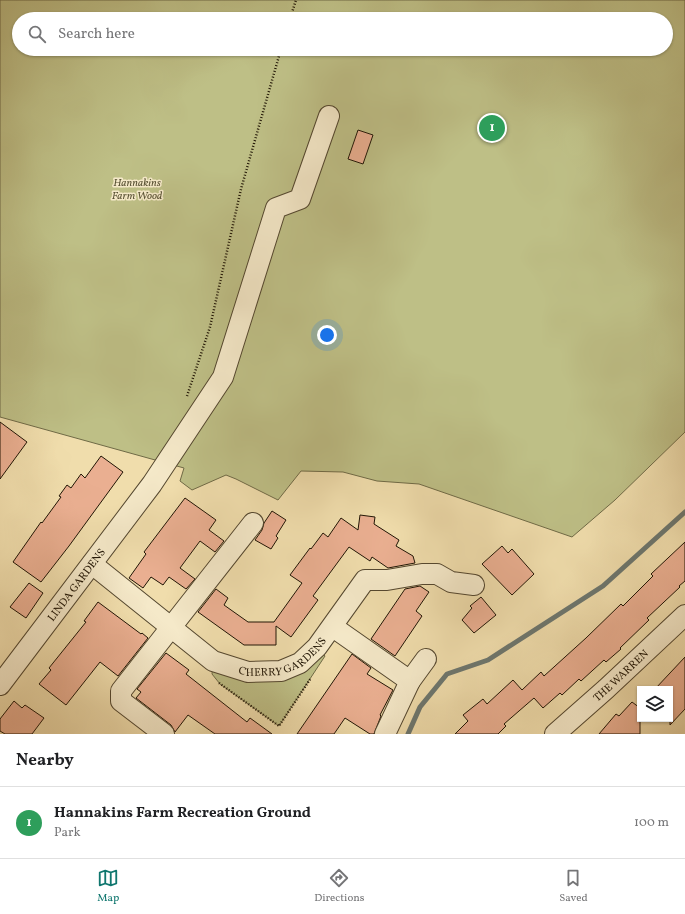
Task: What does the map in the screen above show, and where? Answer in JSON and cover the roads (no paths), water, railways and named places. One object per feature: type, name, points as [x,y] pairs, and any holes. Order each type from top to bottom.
[{"type":"street","name":"LINDA GARDENS","points":[[0,686],[152,484],[223,377],[276,208],[300,199],[329,116]]},
{"type":"street","points":[[164,734],[121,701],[121,691],[253,523]]},
{"type":"street","name":"CHERRY GARDENS","points":[[92,564],[213,661],[248,672],[281,671],[300,663],[317,647],[333,627],[365,580],[388,580],[422,574],[437,574],[451,582],[474,585]]},
{"type":"street","name":"THE WARREN","points":[[555,734],[606,689],[685,615]]},
{"type":"street","points":[[333,627],[410,681]]},
{"type":"street","points":[[386,734],[410,681],[426,659]]},
{"type":"waterway","points":[[408,734],[420,707],[447,674],[488,660],[603,586],[685,512]]},
{"type":"place","name":"Hannakins Farm Recreation Ground","points":[[492,128]]},
{"type":"park label","name":"Hannakins Farm Wood","points":[[137,188]]}]
